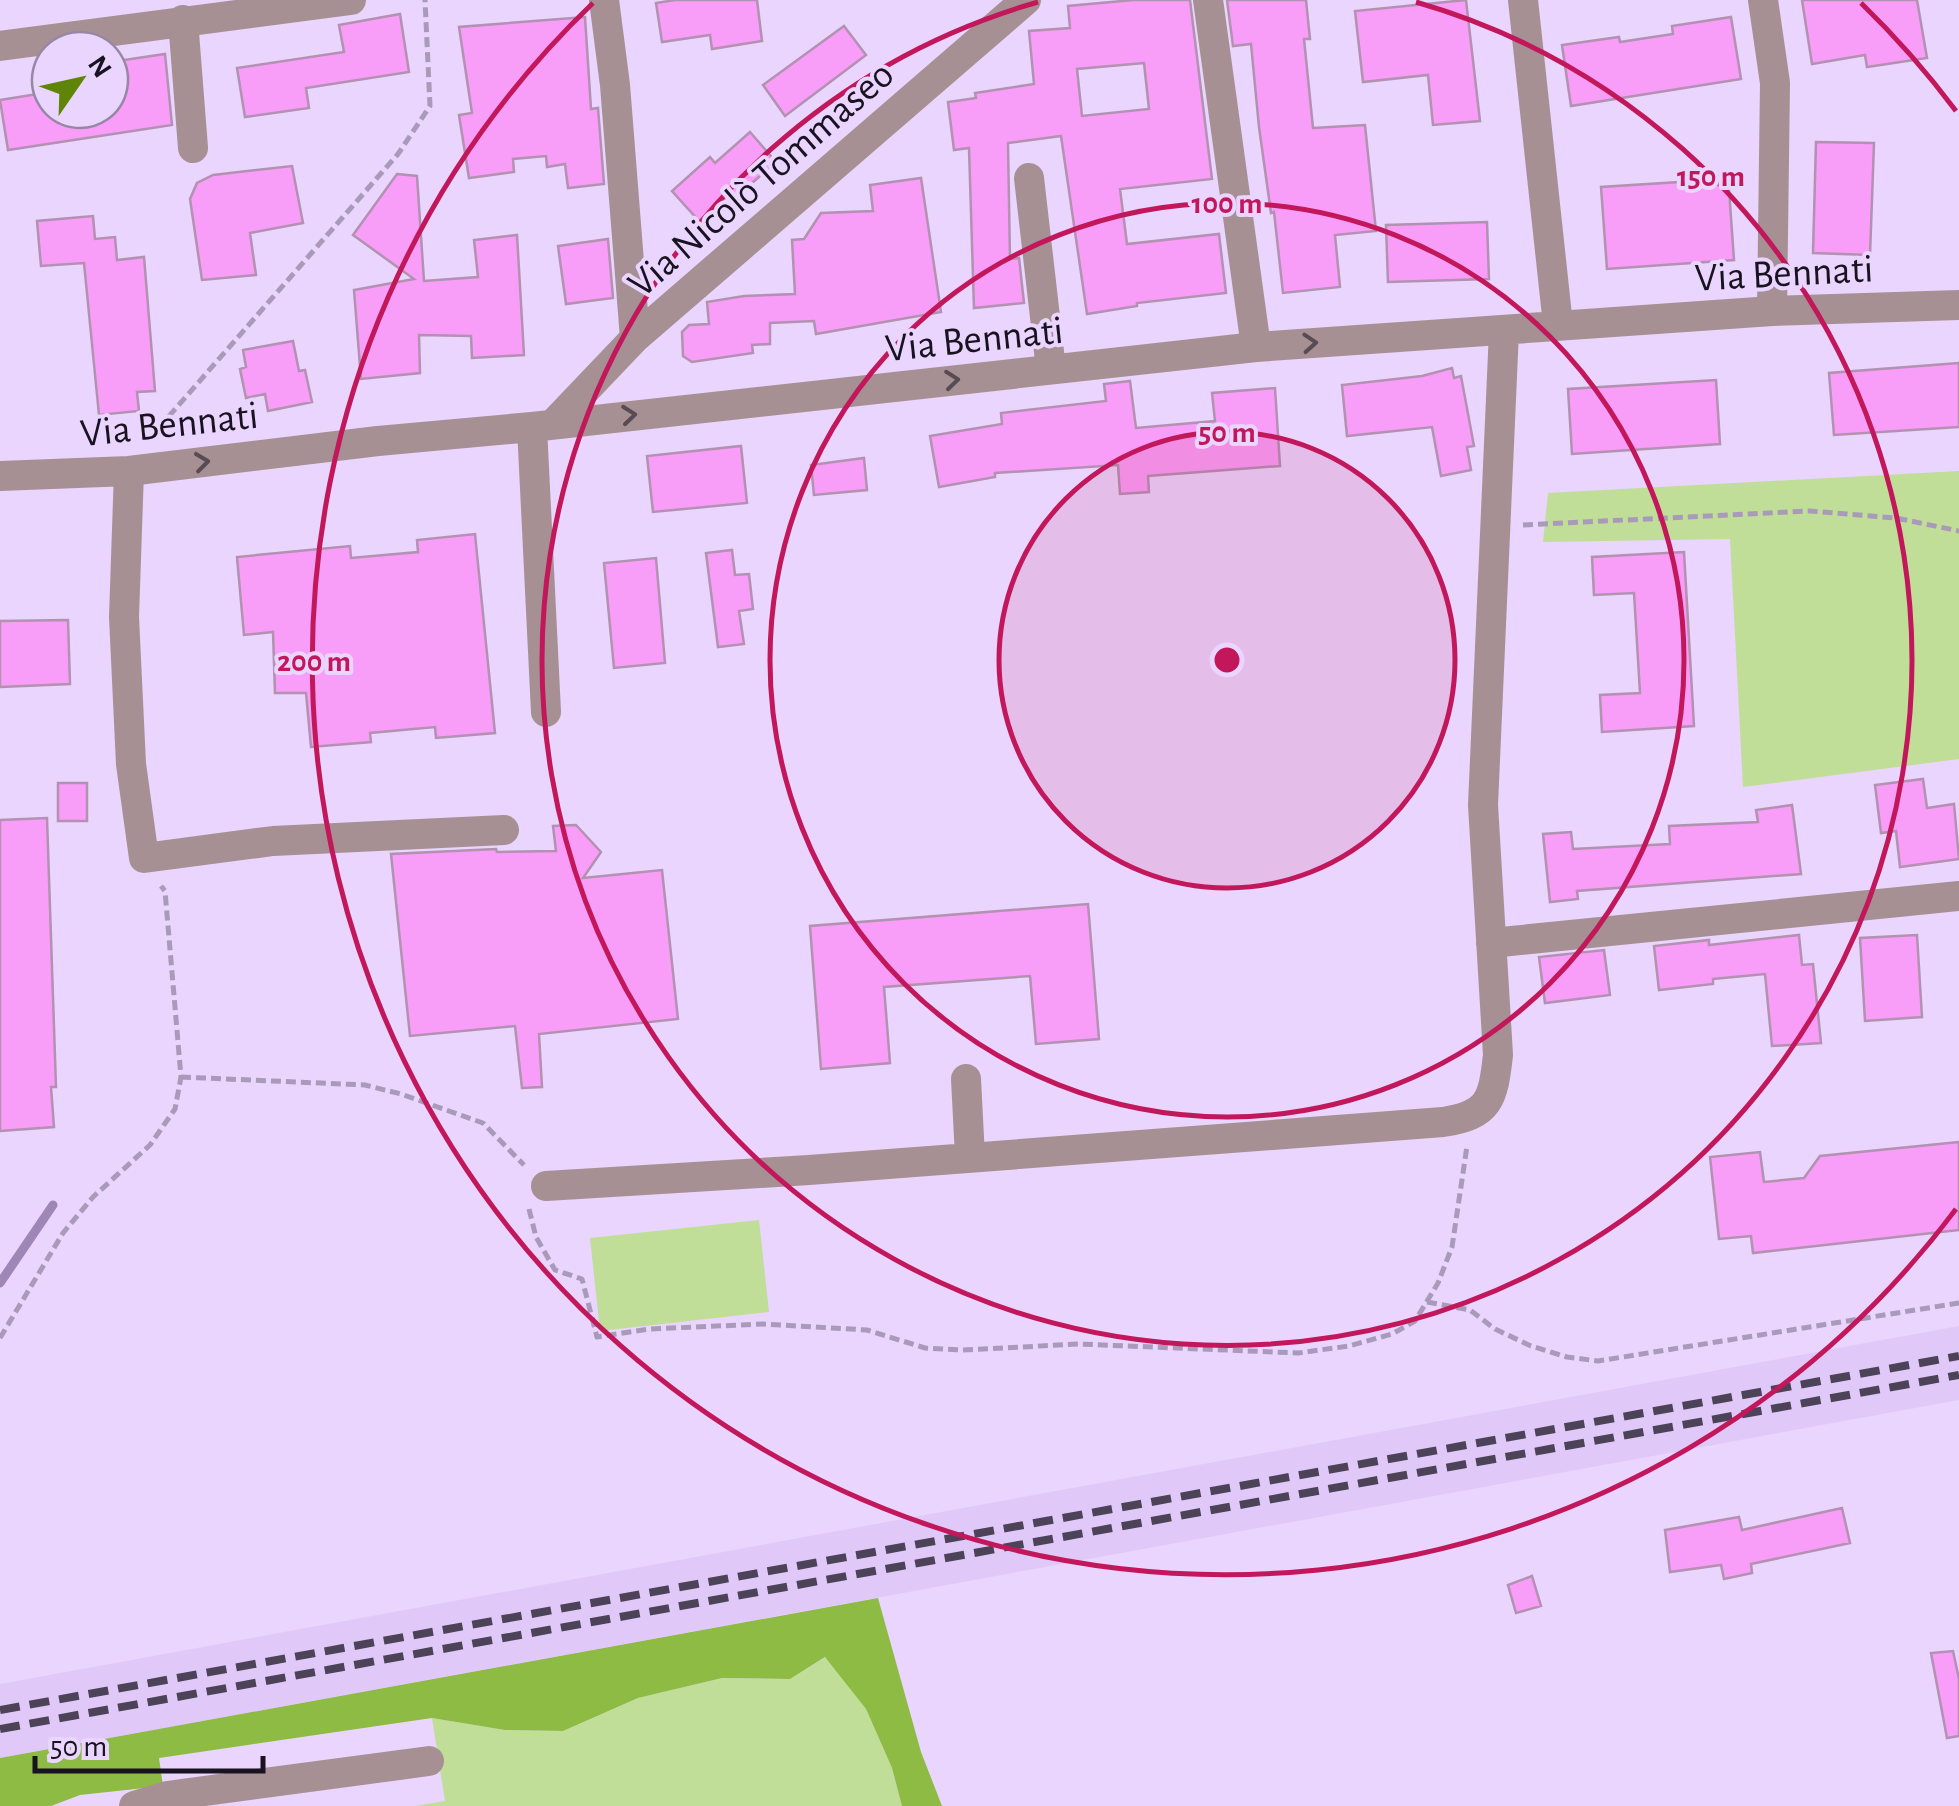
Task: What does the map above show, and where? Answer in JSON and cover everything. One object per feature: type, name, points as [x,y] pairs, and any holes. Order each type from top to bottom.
[{"type":"street","points":[[0,46],[351,0]]},
{"type":"street","points":[[604,0],[616,86],[635,338]]},
{"type":"street","name":"Via Nicolò Tommaseo","points":[[542,426],[635,338],[1026,0]]},
{"type":"street","points":[[1208,0],[1256,347]]},
{"type":"street","points":[[1524,0],[1558,324]]},
{"type":"street","points":[[1763,0],[1775,83],[1772,311]]},
{"type":"street","points":[[183,20],[192,148]]},
{"type":"street","points":[[1029,178],[1051,370]]},
{"type":"street","name":"Via Bennati","points":[[0,476],[129,471],[1256,347],[1772,311],[1959,305]]},
{"type":"street","points":[[530,1182],[970,1158],[1468,1118],[1488,1100],[1495,1085],[1498,1055],[1482,805],[1504,331]]},
{"type":"street","points":[[542,426],[546,712]]},
{"type":"street","points":[[129,471],[124,617],[131,764],[144,858],[273,841],[504,830]]},
{"type":"street","points":[[1491,943],[1959,896]]},
{"type":"street","points":[[966,1079],[970,1158]]},
{"type":"street","points":[[134,1806],[168,1796],[429,1760]]},
{"type":"path","points":[[129,471],[163,422],[398,154],[430,106],[425,0]]},
{"type":"path","points":[[1495,524],[1810,510],[1896,518],[1959,531]]},
{"type":"path","points":[[0,1338],[63,1232],[92,1196],[127,1167],[158,1133],[175,1109],[181,1077],[164,891],[144,858]]},
{"type":"path","points":[[181,1077],[365,1085],[482,1123],[530,1182],[536,1236],[555,1270],[582,1279],[597,1337],[650,1329],[762,1324],[867,1330],[925,1348],[964,1350],[1079,1344],[1298,1353],[1349,1346],[1392,1334],[1415,1321],[1452,1247],[1468,1118]]},
{"type":"path","points":[[1427,1302],[1470,1310],[1495,1329],[1531,1346],[1598,1361],[1959,1303]]},
{"type":"shaded area","points":[[1959,1326],[1959,1400],[0,1758],[0,1684]]},
{"type":"green space","points":[[1959,471],[1959,759],[1743,787],[1730,539],[1543,542],[1548,493]]},
{"type":"green space","points":[[759,1220],[769,1312],[600,1331],[590,1238]]},
{"type":"green space","points":[[878,1598],[921,1752],[942,1806],[902,1806],[892,1768],[866,1709],[825,1657],[790,1679],[722,1678],[638,1698],[563,1731],[505,1730],[432,1718],[159,1758],[163,1786],[80,1795],[51,1806],[0,1806],[0,1758]]},
{"type":"green space","points":[[826,1657],[866,1709],[892,1768],[902,1806],[415,1806],[445,1801],[432,1718],[505,1730],[563,1731],[638,1698],[722,1678],[790,1679]]},
{"type":"building","points":[[757,0],[762,41],[712,49],[710,35],[662,42],[656,3]]},
{"type":"building","points":[[1190,0],[1212,179],[1120,189],[1127,244],[1219,234],[1226,293],[1137,303],[1087,314],[1061,136],[1008,143],[1010,259],[1019,258],[1024,303],[974,308],[969,148],[954,150],[948,102],[976,98],[975,93],[1034,84],[1029,31],[1070,28],[1068,6]],"holes":[[[1144,63],[1149,109],[1082,116],[1077,69]]]},
{"type":"building","points":[[1227,0],[1306,0],[1310,39],[1304,39],[1313,128],[1365,125],[1376,231],[1335,235],[1340,287],[1283,293],[1251,44],[1233,46]]},
{"type":"building","points":[[1466,0],[1480,121],[1433,125],[1428,75],[1363,82],[1355,11]]},
{"type":"building","points":[[1802,0],[1917,0],[1927,58],[1867,67],[1865,55],[1812,64]]},
{"type":"building","points":[[400,14],[409,72],[306,88],[309,108],[245,117],[237,68],[344,52],[339,25]]},
{"type":"building","points":[[585,17],[591,109],[598,108],[604,184],[568,188],[565,164],[547,167],[546,156],[513,159],[514,172],[469,178],[459,115],[472,113],[459,27]]},
{"type":"building","points":[[1731,17],[1741,79],[1571,106],[1562,45],[1673,34],[1672,26]]},
{"type":"building","points":[[844,26],[866,55],[785,116],[763,85]]},
{"type":"building","points":[[165,54],[172,125],[8,150],[0,100],[30,95],[30,130],[130,130],[130,59]]},
{"type":"building","points":[[750,132],[776,162],[735,198],[731,193],[699,221],[672,191],[710,157],[715,163]]},
{"type":"building","points":[[1816,142],[1874,143],[1870,255],[1813,253]]},
{"type":"building","points":[[292,166],[303,223],[250,233],[256,275],[202,280],[190,199],[197,183],[213,175]]},
{"type":"building","points":[[397,174],[417,176],[424,281],[478,277],[474,240],[517,235],[524,355],[472,358],[471,336],[419,335],[420,373],[361,379],[354,290],[414,279],[353,235]]},
{"type":"building","points":[[1728,175],[1734,260],[1607,269],[1601,187]]},
{"type":"building","points":[[921,178],[941,312],[816,334],[814,321],[770,323],[770,344],[752,345],[753,353],[692,362],[683,356],[682,332],[689,325],[709,324],[707,302],[795,294],[792,240],[804,239],[821,213],[873,211],[870,185]]},
{"type":"building","points":[[93,216],[95,239],[115,237],[117,260],[144,257],[155,391],[137,392],[139,411],[99,415],[84,263],[41,266],[37,221]]},
{"type":"building","points":[[1487,222],[1489,279],[1388,282],[1386,225]]},
{"type":"building","points":[[608,239],[613,298],[566,304],[558,246]]},
{"type":"building","points":[[293,341],[299,371],[305,370],[312,402],[268,411],[265,394],[246,398],[240,369],[246,367],[243,350]]},
{"type":"building","points":[[1959,363],[1959,427],[1834,435],[1829,373]]},
{"type":"building","points":[[1452,368],[1454,378],[1461,376],[1474,446],[1467,447],[1471,470],[1441,476],[1432,427],[1347,436],[1342,385],[1422,376]]},
{"type":"building","points":[[1716,380],[1720,444],[1572,454],[1568,389]]},
{"type":"building","points":[[1130,381],[1136,428],[1215,421],[1212,393],[1275,388],[1280,466],[1148,476],[1149,492],[1120,494],[1118,465],[995,473],[995,477],[939,487],[930,436],[1002,424],[1001,413],[1106,401],[1104,384]]},
{"type":"building","points":[[741,446],[747,503],[653,512],[647,456]]},
{"type":"building","points":[[864,458],[867,490],[814,495],[811,465]]},
{"type":"building","points":[[475,534],[495,733],[436,738],[435,727],[370,733],[371,742],[311,747],[306,693],[275,693],[273,632],[244,635],[237,557],[350,546],[351,558],[418,552],[417,540]]},
{"type":"building","points":[[732,550],[735,575],[749,574],[753,609],[739,611],[744,644],[718,647],[706,553]]},
{"type":"building","points":[[1684,552],[1694,726],[1602,732],[1600,695],[1640,693],[1634,593],[1594,595],[1592,557]]},
{"type":"building","points":[[656,558],[665,663],[614,668],[604,563]]},
{"type":"building","points":[[68,620],[70,684],[0,687],[0,621]]},
{"type":"building","points":[[1923,779],[1927,808],[1954,804],[1959,859],[1900,867],[1896,831],[1881,833],[1875,785]]},
{"type":"building","points":[[58,783],[87,783],[87,821],[58,821]]},
{"type":"building","points":[[1792,805],[1801,874],[1577,891],[1578,899],[1550,902],[1543,834],[1571,832],[1573,849],[1670,844],[1669,826],[1758,822],[1756,810]]},
{"type":"building","points":[[47,818],[54,1127],[0,1131],[0,820]]},
{"type":"building","points":[[576,825],[601,852],[583,878],[662,870],[678,1019],[539,1034],[542,1087],[522,1088],[515,1026],[410,1036],[391,854],[496,849],[556,851],[553,826]]},
{"type":"building","points":[[1088,904],[1099,1039],[1036,1044],[1030,976],[884,987],[890,1063],[821,1069],[810,926]]},
{"type":"building","points":[[1799,935],[1802,965],[1813,964],[1821,1043],[1772,1046],[1765,974],[1659,990],[1654,946],[1709,940],[1709,945]]},
{"type":"building","points":[[1917,935],[1922,1017],[1865,1021],[1860,938]]},
{"type":"building","points":[[1604,950],[1610,995],[1545,1003],[1539,957]]},
{"type":"building","points":[[1959,1142],[1959,1230],[1753,1253],[1751,1236],[1719,1239],[1710,1157],[1760,1152],[1764,1182],[1804,1178],[1820,1156]]},
{"type":"building","points":[[1842,1508],[1850,1543],[1751,1564],[1752,1573],[1724,1579],[1721,1565],[1670,1572],[1665,1530],[1739,1517],[1742,1530]]},
{"type":"building","points":[[1532,1576],[1541,1606],[1516,1613],[1508,1585]]},
{"type":"building","points":[[1953,1651],[1959,1679],[1959,1736],[1947,1738],[1931,1653]]},
{"type":"waterway","points":[[0,1283],[53,1205]]},
{"type":"railway","points":[[0,1710],[1959,1356]]},
{"type":"railway","points":[[0,1729],[1959,1375]]}]
